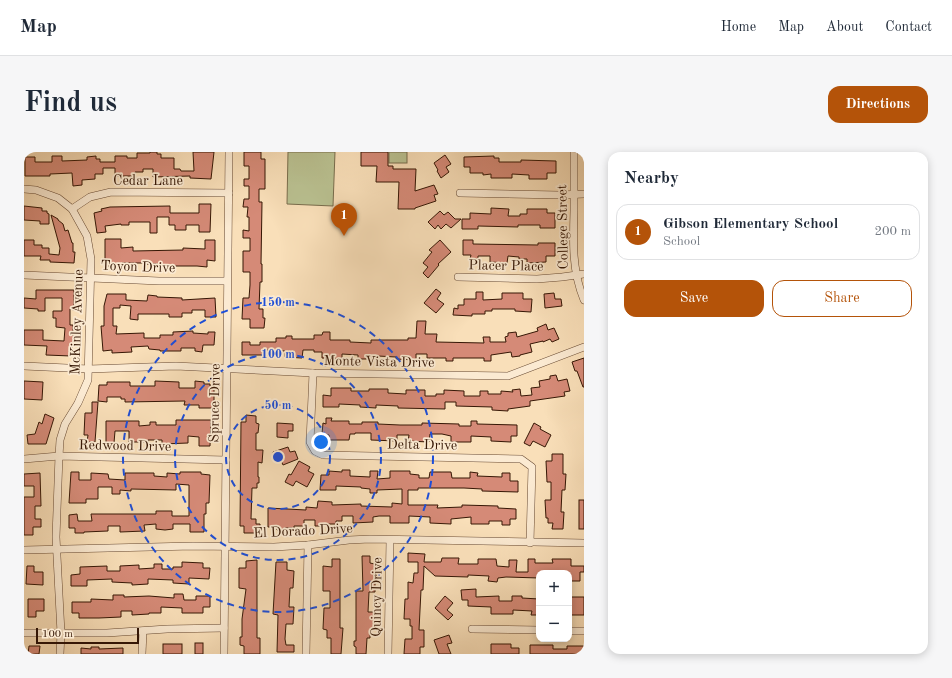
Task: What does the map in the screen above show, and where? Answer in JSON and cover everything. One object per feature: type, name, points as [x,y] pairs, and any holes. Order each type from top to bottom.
[{"type":"street","name":"Spruce Drive","points":[[224,654],[229,152]]},
{"type":"street","name":"College Street","points":[[574,152],[573,249],[576,275],[584,300]]},
{"type":"street","name":"McKinley Avenue","points":[[24,189],[36,190],[58,198],[72,209],[87,236],[91,259],[89,369],[86,384],[78,403],[65,424],[60,440],[58,456],[56,549],[61,633],[60,654]]},
{"type":"street","name":"Cedar Lane","points":[[72,209],[90,197],[111,192],[228,193]]},
{"type":"street","points":[[460,193],[584,194]]},
{"type":"street","name":"Placer Place","points":[[458,277],[537,279],[584,274]]},
{"type":"street","name":"Toyon Drive","points":[[24,275],[159,281],[227,281]]},
{"type":"street","name":"Monte Vista Drive","points":[[24,366],[89,369],[176,366],[313,373],[508,376],[584,347]]},
{"type":"street","name":"Delta Drive","points":[[313,373],[310,442],[315,451],[323,455],[521,459],[532,467],[530,543]]},
{"type":"street","name":"Redwood Drive","points":[[24,460],[58,456],[226,460]]},
{"type":"street","name":"El Dorado Drive","points":[[24,550],[224,546],[274,547],[349,540],[584,543]]},
{"type":"street","name":"Quincy Drive","points":[[388,654],[390,540]]},
{"type":"street","points":[[306,654],[308,545]]},
{"type":"street","points":[[24,633],[107,633],[167,629],[224,628]]},
{"type":"street","points":[[472,629],[536,630]]},
{"type":"street","points":[[142,654],[143,631]]},
{"type":"street","points":[[572,631],[584,631]]},
{"type":"green space","points":[[288,152],[335,152],[333,206],[287,204]]},
{"type":"green space","points":[[389,152],[407,152],[407,163],[389,163]]},
{"type":"building","points":[[157,152],[157,154],[161,154],[161,158],[174,158],[174,169],[180,169],[181,171],[194,171],[193,152],[214,152],[211,179],[190,178],[190,176],[153,177],[153,169],[143,169],[143,172],[135,172],[135,176],[115,176],[115,168],[103,168],[103,174],[95,174],[95,179],[82,180],[82,185],[73,186],[72,173],[50,174],[50,176],[25,176],[25,157],[35,157],[35,162],[52,162],[52,156],[62,156],[62,161],[87,160],[87,157],[96,156],[96,159],[100,159],[100,162],[115,162],[115,156],[137,158],[137,153]]},
{"type":"building","points":[[244,152],[261,152],[261,159],[265,159],[265,189],[259,189],[259,202],[262,202],[262,282],[260,282],[259,309],[263,309],[263,318],[265,318],[264,328],[250,328],[250,319],[242,319],[243,298],[249,298],[250,285],[250,272],[243,272],[243,251],[250,251],[250,238],[243,238],[243,230],[249,231],[249,217],[247,217],[248,207],[243,207],[244,199],[249,199],[249,186],[244,186],[244,179],[249,179],[249,166],[244,166]]},
{"type":"building","points":[[361,152],[388,152],[388,166],[393,166],[393,169],[416,169],[415,191],[434,185],[438,194],[434,195],[436,201],[415,209],[398,209],[399,182],[376,182],[377,166],[361,166]]},
{"type":"building","points":[[445,155],[451,164],[446,167],[449,172],[441,178],[434,163]]},
{"type":"building","points":[[494,156],[494,158],[499,158],[499,162],[521,162],[521,160],[556,161],[556,173],[547,173],[547,179],[529,179],[529,175],[512,174],[512,178],[491,178],[491,174],[483,175],[483,173],[470,173],[470,167],[464,167],[464,157]]},
{"type":"building","points":[[199,204],[211,204],[210,232],[199,232],[199,225],[186,225],[186,230],[175,230],[175,225],[169,225],[169,217],[157,217],[157,233],[150,233],[150,222],[129,222],[129,225],[121,224],[105,226],[106,232],[97,233],[94,213],[102,211],[101,209],[110,207],[170,206],[170,213],[199,213]]},
{"type":"building","points":[[24,206],[42,208],[42,211],[47,211],[49,214],[49,224],[40,224],[40,221],[24,220]]},
{"type":"building","points":[[491,208],[509,209],[508,216],[520,216],[520,214],[527,214],[527,209],[547,209],[547,213],[555,213],[555,228],[540,228],[540,225],[518,225],[518,227],[478,226],[478,229],[462,229],[462,219],[470,219],[470,213],[491,214]]},
{"type":"building","points":[[440,211],[444,215],[448,212],[455,219],[461,219],[451,228],[446,224],[441,229],[438,225],[435,229],[428,222]]},
{"type":"building","points":[[51,215],[63,224],[65,231],[68,230],[73,243],[73,252],[75,252],[74,263],[40,260],[41,256],[24,256],[24,240],[34,240],[34,245],[42,245],[42,248],[49,248],[49,254],[59,255],[60,248]]},
{"type":"building","points":[[105,239],[121,239],[121,248],[133,247],[133,251],[183,250],[183,248],[205,249],[205,240],[215,240],[215,261],[207,260],[207,267],[161,266],[161,264],[145,263],[122,263],[122,266],[105,266]]},
{"type":"building","points":[[440,240],[451,252],[438,264],[439,265],[428,278],[423,273],[428,267],[423,263],[432,252],[429,250]]},
{"type":"building","points":[[463,240],[473,240],[473,244],[538,245],[538,243],[555,243],[555,256],[546,256],[546,262],[527,263],[527,259],[519,259],[519,257],[508,256],[507,263],[490,262],[490,256],[478,256],[478,259],[470,259],[471,255],[463,255]]},
{"type":"building","points":[[436,289],[441,293],[437,299],[444,304],[436,313],[424,303]]},
{"type":"building","points":[[36,290],[74,290],[74,310],[70,309],[70,325],[73,325],[74,336],[74,345],[72,345],[71,356],[46,355],[47,346],[24,345],[24,330],[43,330],[43,340],[64,341],[65,328],[56,327],[56,318],[53,318],[53,311],[62,311],[62,298],[45,298],[45,311],[24,308],[24,298],[36,299]]},
{"type":"building","points":[[476,292],[483,292],[483,300],[502,299],[502,293],[523,293],[523,299],[532,299],[531,312],[515,311],[515,309],[492,309],[492,311],[485,311],[485,314],[472,314],[472,316],[453,315],[454,308],[458,309],[458,305],[464,305],[464,299],[476,299]]},
{"type":"building","points":[[554,293],[555,299],[561,299],[562,306],[545,308],[544,294]]},
{"type":"building","points":[[107,294],[126,294],[126,300],[147,301],[148,295],[157,297],[182,298],[182,300],[215,298],[216,317],[205,317],[205,310],[192,310],[192,313],[182,313],[182,317],[169,317],[169,314],[138,314],[138,320],[130,319],[131,306],[120,305],[120,308],[113,308],[113,326],[117,326],[116,334],[144,333],[144,338],[160,338],[160,335],[173,335],[173,332],[193,331],[193,333],[208,334],[208,332],[215,332],[214,345],[203,345],[202,352],[195,351],[195,348],[181,348],[181,351],[160,351],[149,349],[148,346],[131,347],[132,352],[112,353],[112,350],[103,351],[101,326],[104,326],[104,306]]},
{"type":"building","points":[[417,321],[426,321],[425,334],[437,334],[436,342],[484,343],[483,337],[490,337],[490,342],[506,342],[505,337],[508,336],[508,333],[516,332],[517,337],[538,331],[537,328],[546,324],[548,330],[554,328],[559,339],[552,342],[550,339],[543,342],[530,344],[532,352],[520,356],[512,357],[511,352],[491,355],[491,361],[484,361],[484,358],[453,358],[453,361],[446,361],[446,358],[427,358],[427,354],[416,354],[416,360],[378,356],[378,359],[358,359],[358,355],[342,354],[342,359],[322,358],[322,352],[314,352],[314,350],[303,350],[302,358],[285,357],[285,351],[267,350],[267,355],[242,355],[242,342],[250,342],[250,345],[260,345],[260,342],[276,342],[276,338],[286,338],[286,336],[292,336],[292,339],[314,339],[314,335],[322,335],[323,332],[330,332],[330,340],[350,340],[350,342],[371,343],[371,340],[408,340],[408,338],[416,338]]},
{"type":"building","points":[[584,358],[584,387],[583,387],[572,362]]},
{"type":"building","points":[[556,375],[558,381],[567,379],[570,391],[564,392],[565,396],[530,401],[530,406],[508,409],[508,411],[492,410],[492,407],[456,406],[456,402],[445,402],[445,409],[398,408],[398,406],[376,405],[376,408],[360,407],[360,405],[339,404],[339,407],[323,407],[323,395],[331,396],[331,388],[351,388],[351,391],[388,389],[388,393],[406,394],[406,390],[425,390],[425,396],[444,394],[444,390],[464,391],[464,396],[480,396],[480,391],[488,391],[488,394],[501,394],[501,391],[513,392],[512,390],[520,389],[521,396],[532,395],[531,388],[540,387],[539,381],[550,379],[550,376]]},
{"type":"building","points":[[24,381],[43,382],[42,400],[24,399]]},
{"type":"building","points":[[155,381],[179,382],[179,388],[195,388],[195,381],[210,384],[210,386],[214,386],[214,408],[199,408],[199,405],[184,405],[185,401],[125,402],[125,399],[121,399],[121,397],[107,397],[107,402],[98,401],[99,385],[107,385],[107,382],[130,382],[130,386],[155,386]]},
{"type":"building","points":[[92,402],[98,402],[95,442],[87,442],[88,435],[84,435],[85,413],[92,413]]},
{"type":"building","points":[[45,414],[54,418],[46,444],[28,444],[27,435],[35,434],[39,422],[42,424]]},
{"type":"building","points":[[246,415],[256,416],[256,423],[259,424],[258,433],[256,433],[256,450],[263,450],[262,463],[258,462],[259,483],[257,483],[257,488],[252,488],[251,519],[256,519],[256,524],[260,524],[260,533],[244,533],[244,526],[240,526],[241,422],[246,422]]},
{"type":"building","points":[[326,418],[332,418],[331,421],[349,421],[349,424],[378,422],[378,424],[400,425],[422,425],[422,423],[459,424],[459,426],[471,426],[471,421],[477,421],[477,424],[517,425],[517,436],[511,436],[511,442],[491,441],[491,437],[471,436],[471,442],[451,442],[451,436],[430,434],[429,442],[408,441],[409,435],[397,435],[397,441],[371,440],[371,433],[355,433],[350,434],[349,440],[329,440],[329,435],[322,434],[323,423],[326,424]]},
{"type":"building","points":[[176,420],[211,420],[210,446],[199,446],[199,437],[188,436],[188,443],[162,444],[162,440],[129,442],[129,431],[115,431],[114,443],[106,443],[106,421],[139,421],[139,426],[150,425],[150,422],[156,422],[156,425],[176,425]]},
{"type":"building","points":[[277,423],[293,424],[293,431],[288,431],[288,438],[277,437]]},
{"type":"building","points":[[534,423],[541,427],[540,429],[551,435],[545,447],[533,441],[530,446],[524,443]]},
{"type":"building","points":[[288,447],[290,452],[295,451],[298,459],[283,465],[280,458],[276,459],[273,452]]},
{"type":"building","points":[[552,454],[563,454],[563,474],[566,474],[565,490],[562,490],[561,512],[564,512],[563,529],[552,529],[553,523],[548,523],[548,518],[546,518],[545,500],[551,500],[551,482],[547,482],[546,461],[552,461]]},
{"type":"building","points":[[299,461],[310,467],[308,471],[314,474],[307,487],[296,481],[293,486],[285,482]]},
{"type":"building","points":[[342,470],[350,470],[350,476],[370,477],[370,471],[378,471],[377,479],[390,478],[390,471],[410,471],[410,474],[419,475],[419,478],[429,478],[430,472],[451,472],[452,478],[470,478],[470,472],[478,473],[477,476],[502,477],[502,473],[510,473],[510,481],[518,481],[518,492],[482,491],[482,489],[464,488],[418,488],[418,490],[408,490],[408,505],[438,505],[437,508],[462,507],[462,505],[498,506],[498,508],[516,509],[516,519],[510,519],[510,525],[502,525],[502,521],[489,521],[489,524],[471,524],[471,517],[451,519],[451,524],[430,523],[430,517],[409,516],[409,523],[390,523],[390,516],[379,516],[373,517],[373,522],[353,523],[353,516],[342,516],[342,521],[336,521],[336,524],[323,524],[323,526],[315,526],[315,520],[304,520],[304,526],[294,526],[294,528],[285,528],[285,530],[277,530],[277,527],[268,527],[268,508],[306,510],[306,507],[317,508],[318,501],[332,502],[332,505],[361,504],[361,506],[392,507],[392,503],[402,504],[402,489],[377,490],[377,493],[370,493],[370,489],[361,487],[336,486],[336,490],[320,490],[321,475],[329,475],[329,471],[342,472]]},
{"type":"building","points":[[71,472],[79,472],[79,480],[91,480],[91,473],[108,474],[109,479],[125,480],[125,473],[154,473],[154,476],[167,477],[167,473],[180,474],[180,472],[201,472],[201,474],[210,475],[209,503],[206,503],[206,514],[204,514],[204,532],[190,532],[190,524],[173,524],[173,529],[165,530],[156,529],[156,524],[144,525],[145,531],[120,532],[120,526],[108,526],[108,531],[75,533],[75,528],[69,528],[69,515],[77,514],[78,521],[92,521],[91,514],[156,514],[156,511],[172,511],[172,516],[189,516],[189,485],[176,484],[176,490],[120,490],[120,494],[112,494],[112,487],[98,487],[98,499],[86,499],[86,503],[69,503]]},
{"type":"building","points":[[40,473],[41,506],[35,506],[35,519],[41,519],[41,527],[33,527],[33,535],[24,535],[24,497],[34,497],[34,486],[24,486],[24,474]]},
{"type":"building","points":[[579,500],[584,500],[584,529],[579,529]]},
{"type":"building","points":[[408,553],[425,554],[424,562],[441,562],[442,558],[459,558],[458,564],[478,564],[478,559],[496,559],[497,566],[509,567],[509,560],[517,560],[516,572],[528,572],[528,559],[535,559],[535,563],[553,563],[552,559],[571,559],[571,566],[584,566],[584,572],[580,572],[580,581],[572,581],[572,570],[536,570],[536,578],[506,577],[498,578],[497,582],[488,581],[489,576],[435,576],[424,566],[419,630],[424,630],[424,647],[420,647],[420,654],[404,654],[405,639],[412,639],[412,626],[410,626],[410,619],[404,619],[405,599],[408,599],[408,582],[413,583],[414,573],[418,573],[418,562],[408,562]]},
{"type":"building","points":[[362,556],[370,556],[370,563],[379,565],[379,576],[375,576],[375,592],[369,592],[368,612],[375,612],[375,630],[370,630],[370,638],[367,638],[366,654],[356,654],[354,641],[356,641],[356,591],[363,591]]},
{"type":"building","points":[[332,559],[340,559],[340,628],[343,628],[341,654],[331,654],[331,638],[327,638],[327,630],[323,629],[324,608],[330,608],[330,591],[323,591],[323,566],[332,567]]},
{"type":"building","points":[[257,560],[257,638],[260,638],[260,654],[244,654],[244,646],[240,645],[240,637],[242,637],[242,619],[246,589],[239,588],[239,568],[246,568],[246,561]]},
{"type":"building","points":[[182,562],[203,563],[203,568],[210,568],[209,579],[189,578],[189,584],[173,583],[173,580],[148,579],[148,584],[132,585],[132,583],[112,582],[112,579],[87,580],[87,586],[71,586],[71,575],[80,574],[80,567],[107,566],[107,571],[120,571],[120,566],[139,565],[139,569],[154,568],[154,564],[162,564],[162,569],[173,569],[173,567],[182,567]]},
{"type":"building","points":[[276,562],[287,562],[287,570],[294,571],[293,588],[290,588],[289,607],[294,607],[293,624],[286,624],[285,639],[286,645],[294,645],[294,652],[277,652],[278,615],[273,614]]},
{"type":"building","points":[[27,566],[34,566],[34,572],[43,572],[43,585],[26,584]]},
{"type":"building","points":[[476,589],[476,597],[499,596],[499,601],[512,601],[512,596],[536,599],[536,615],[531,615],[532,611],[513,610],[513,614],[491,614],[491,607],[468,606],[468,600],[462,600],[461,590]]},
{"type":"building","points":[[174,594],[183,594],[184,600],[196,600],[196,596],[210,596],[210,607],[203,607],[203,613],[182,613],[182,608],[161,607],[161,613],[132,615],[132,611],[121,611],[121,617],[99,618],[79,618],[79,613],[72,613],[72,602],[91,602],[91,599],[113,600],[113,595],[124,595],[124,597],[149,596],[174,598]]},
{"type":"building","points":[[445,596],[453,603],[447,610],[453,615],[448,620],[435,608]]},
{"type":"building","points":[[572,597],[584,597],[584,615],[572,615]]},
{"type":"building","points":[[28,599],[44,599],[44,611],[36,611],[36,617],[28,617]]},
{"type":"building","points":[[449,635],[452,643],[447,644],[451,654],[439,654],[434,640]]},
{"type":"building","points":[[195,643],[203,643],[203,654],[195,654]]},
{"type":"building","points":[[163,644],[182,644],[182,654],[163,654]]},
{"type":"building","points":[[491,644],[511,644],[511,648],[519,648],[519,654],[491,654]]},
{"type":"building","points":[[530,645],[553,645],[553,649],[567,649],[567,646],[584,646],[584,654],[530,654]]},
{"type":"building","points":[[29,646],[40,646],[39,654],[28,654]]},
{"type":"building","points":[[91,647],[99,647],[99,649],[123,648],[123,654],[81,654],[81,648],[91,649]]},
{"type":"place","name":"Gibson Elementary School","points":[[344,236]]}]
